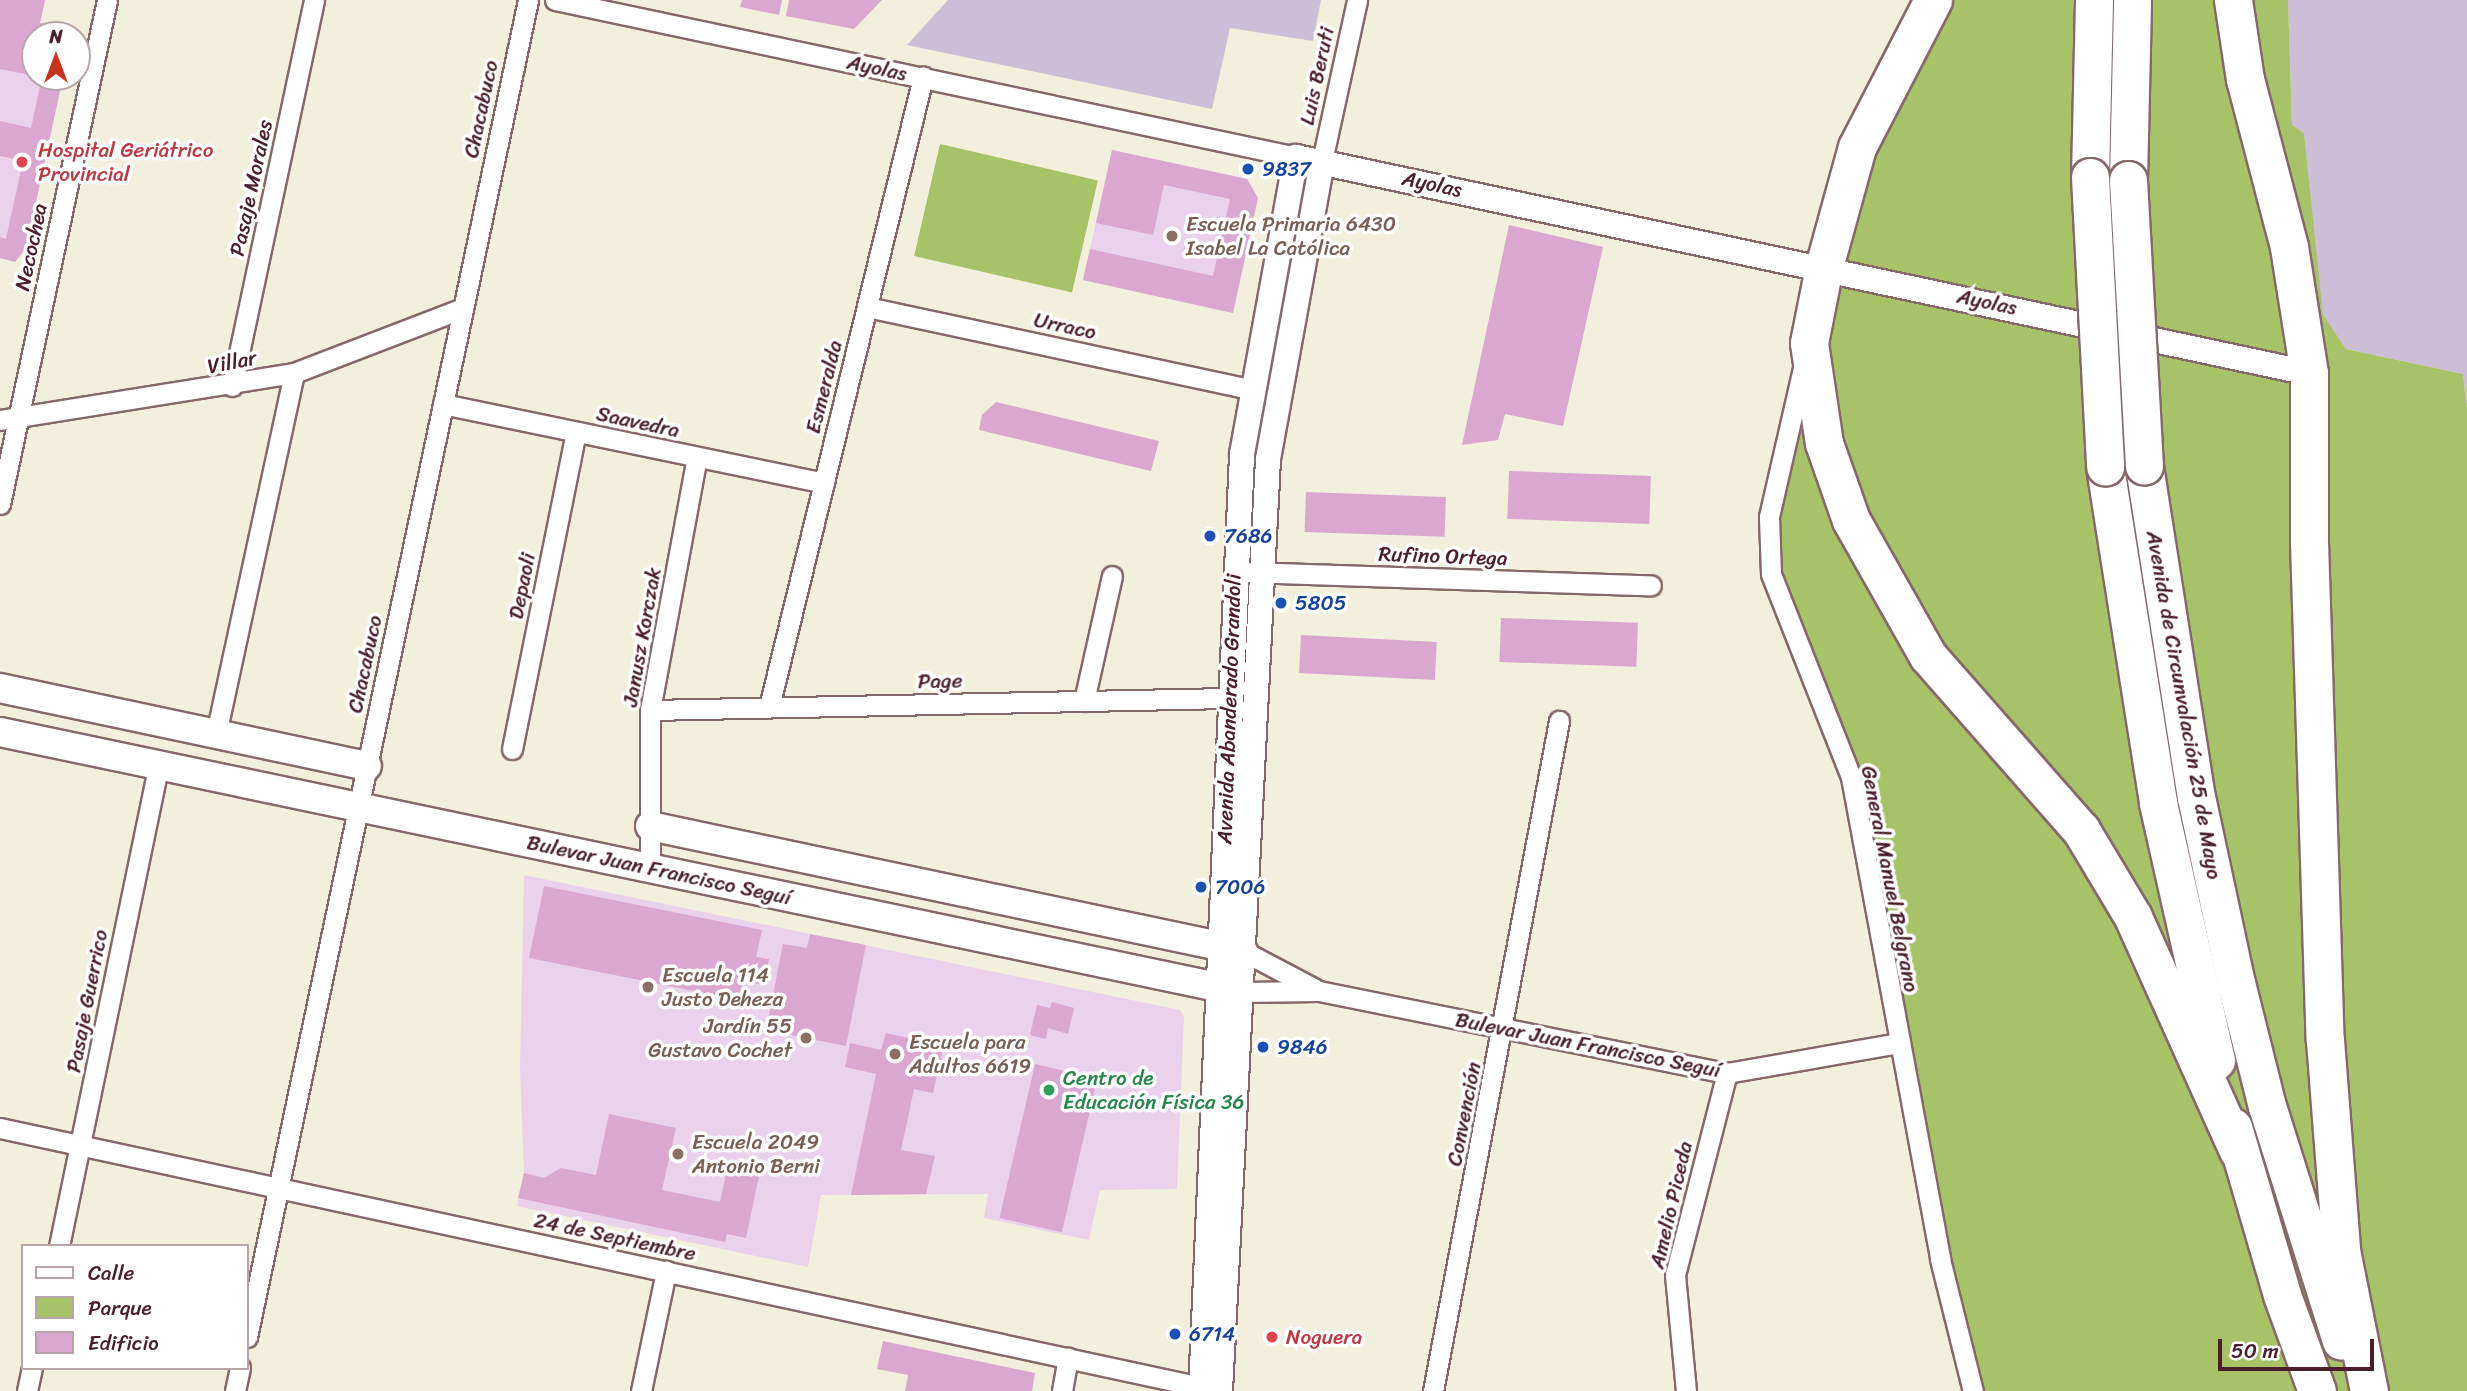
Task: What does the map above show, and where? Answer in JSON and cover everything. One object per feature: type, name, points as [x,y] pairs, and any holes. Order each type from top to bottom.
[{"type":"highway","points":[[1933,0],[1857,147],[1824,267],[1809,343],[1824,443],[1851,520],[1928,656],[2081,830],[2133,917],[2238,1151]]},
{"type":"highway","name":"Avenida de Circunvalación 25 de Mayo","points":[[2094,0],[2090,177],[2105,467],[2158,803],[2238,1151],[2282,1295],[2317,1391]]},
{"type":"highway","name":"Avenida de Circunvalación 25 de Mayo","points":[[2133,0],[2128,180],[2144,466],[2196,796],[2236,983],[2320,1285],[2359,1391]]},
{"type":"highway","points":[[2233,0],[2245,79],[2289,247],[2309,373],[2309,542],[2325,1040],[2341,1250],[2370,1391]]},
{"type":"main road","points":[[0,688],[367,766]]},
{"type":"main road","name":"Bulevar Juan Francisco Seguí","points":[[0,732],[1229,989]]},
{"type":"main road","name":"Bulevar Juan Francisco Seguí","points":[[650,826],[1231,949]]},
{"type":"street","name":"Necochea","points":[[0,505],[9,420],[107,0]]},
{"type":"street","name":"Pasaje Morales","points":[[232,386],[314,0]]},
{"type":"street","name":"Chacabuco","points":[[248,1332],[528,0]]},
{"type":"street","name":"Ayolas","points":[[555,0],[1824,267],[2309,373]]},
{"type":"street","name":"Luis Beruti","points":[[1322,161],[1357,0]]},
{"type":"street","name":"Esmeralda","points":[[769,706],[923,77]]},
{"type":"street","name":"Avenida Abanderado Grandoli","points":[[1231,949],[1230,698],[1234,572],[1242,454],[1296,157]]},
{"type":"street","name":"Avenida Abanderado Grandoli","points":[[1210,1390],[1231,949],[1268,459],[1322,161]]},
{"type":"street","name":"Urraco","points":[[867,307],[1254,390]]},
{"type":"street","name":"Villar","points":[[9,420],[232,386],[294,373],[463,308]]},
{"type":"street","name":"General Manuel Belgrano","points":[[1809,343],[1769,517],[1771,574],[1851,777],[1940,1259],[1973,1391]]},
{"type":"street","points":[[216,734],[294,373]]},
{"type":"street","name":"Saavedra","points":[[443,404],[824,483]]},
{"type":"street","name":"Depaoli","points":[[512,749],[576,432]]},
{"type":"street","name":"Janusz Korczak","points":[[650,868],[650,710],[697,457]]},
{"type":"street","name":"Rufino Ortega","points":[[1234,572],[1651,585]]},
{"type":"street","points":[[1084,701],[1112,576]]},
{"type":"street","name":"Page","points":[[650,710],[1230,698]]},
{"type":"street","name":"Convención","points":[[1433,1391],[1504,1029],[1559,721]]},
{"type":"street","name":"Pasaje Guerrico","points":[[59,1244],[159,765]]},
{"type":"street","name":"Bulevar Juan Francisco Seguí","points":[[1231,949],[1319,991]]},
{"type":"street","name":"Bulevar Juan Francisco Seguí","points":[[1229,989],[1319,991],[1727,1073],[1899,1043]]},
{"type":"street","name":"Amelio Piceda","points":[[1686,1391],[1675,1275],[1727,1073]]},
{"type":"street","name":"24 de Septiembre","points":[[0,1128],[1210,1390]]},
{"type":"street","points":[[641,1391],[666,1271]]},
{"type":"street","points":[[1062,1391],[1068,1358]]},
{"type":"street","points":[[27,1391],[32,1370]]},
{"type":"street","points":[[235,1391],[240,1370]]},
{"type":"shaded area","name":"Hospital Geriátrico Provincial","points":[[45,0],[40,21],[21,21],[21,91],[60,91],[26,248],[15,262],[0,258],[0,28]]},
{"type":"shaded area","points":[[948,0],[1321,0],[1313,41],[1230,28],[1212,109],[907,45]]},
{"type":"shaded area","points":[[2288,0],[2467,0],[2467,408],[2463,374],[2346,349],[2322,315],[2304,133],[2292,125]]},
{"type":"shaded area","name":"Escuela Primaria 6430 Isabel La Católica","points":[[1112,150],[1247,179],[1258,198],[1233,313],[1083,280]]},
{"type":"shaded area","points":[[524,875],[1180,1010],[1184,1016],[1177,1189],[1100,1190],[1089,1240],[984,1218],[988,1194],[821,1195],[808,1267],[517,1206],[524,1173],[520,1068]]},
{"type":"green space","points":[[1933,0],[2288,0],[2292,125],[2304,133],[2323,315],[2346,349],[2463,374],[2467,408],[2467,1391],[1973,1391],[1851,777],[1786,618],[1769,517],[1824,267]]},
{"type":"green space","points":[[940,144],[1098,180],[1072,292],[914,256]]},
{"type":"building","points":[[0,0],[45,0],[40,21],[21,21],[21,73],[0,69]]},
{"type":"building","points":[[742,0],[782,0],[779,15],[740,7]]},
{"type":"building","points":[[789,0],[882,0],[854,29],[786,16]]},
{"type":"building","points":[[39,91],[60,91],[26,248],[15,262],[0,258],[0,237],[6,239],[23,161],[0,156],[0,121],[31,128]]},
{"type":"building","name":"Escuela Primaria 6430 Isabel La Católica","points":[[1112,150],[1247,179],[1258,198],[1233,313],[1083,280],[1090,249],[1213,276],[1230,199],[1164,185],[1153,235],[1096,223]]},
{"type":"building","points":[[1509,225],[1603,247],[1563,426],[1505,414],[1498,440],[1462,445]]},
{"type":"building","points":[[996,402],[1159,441],[1151,471],[979,430],[982,415]]},
{"type":"building","points":[[1509,471],[1651,476],[1649,524],[1507,519]]},
{"type":"building","points":[[1306,492],[1446,497],[1445,537],[1305,532]]},
{"type":"building","points":[[1501,618],[1638,623],[1636,667],[1499,662]]},
{"type":"building","points":[[1301,635],[1437,642],[1435,680],[1299,673]]},
{"type":"building","points":[[544,886],[762,930],[756,957],[769,959],[764,985],[743,981],[739,1000],[529,958]]},
{"type":"building","points":[[810,934],[866,945],[846,1046],[766,1030],[783,944],[807,948]]},
{"type":"building","points":[[1052,1002],[1074,1008],[1068,1034],[1048,1028],[1046,1039],[1030,1035],[1037,1005],[1050,1008]]},
{"type":"building","points":[[886,1033],[944,1046],[933,1093],[914,1089],[901,1150],[935,1156],[926,1194],[851,1195],[876,1074],[845,1067],[850,1043],[881,1050]]},
{"type":"building","points":[[1035,1064],[1097,1078],[1062,1232],[999,1218]]},
{"type":"building","points":[[609,1114],[676,1128],[662,1190],[720,1202],[729,1160],[761,1166],[746,1238],[727,1234],[725,1242],[518,1198],[524,1173],[544,1178],[561,1168],[596,1175]]},
{"type":"building","points":[[883,1341],[1035,1373],[1032,1391],[905,1391],[908,1375],[877,1369]]},
{"type":"place","name":"Hospital Geriátrico Provincial","points":[[22,162]]},
{"type":"place","name":"9837","points":[[1248,169]]},
{"type":"place","name":"Escuela Primaria 6430 Isabel La Católica","points":[[1172,236]]},
{"type":"place","name":"7686","points":[[1210,536]]},
{"type":"place","name":"5805","points":[[1281,603]]},
{"type":"place","name":"7006","points":[[1201,887]]},
{"type":"place","name":"Escuela 114 Justo Deheza","points":[[648,987]]},
{"type":"place","name":"Jardín 55 Gustavo Cochet","points":[[806,1038]]},
{"type":"place","name":"9846","points":[[1263,1047]]},
{"type":"place","name":"Escuela para Adultos 6619","points":[[895,1054]]},
{"type":"place","name":"Centro de Educación Física 36","points":[[1049,1090]]},
{"type":"place","name":"Escuela 2049 Antonio Berni","points":[[678,1154]]},
{"type":"place","name":"6714","points":[[1175,1334]]},
{"type":"place","name":"Noguera","points":[[1272,1337]]}]
